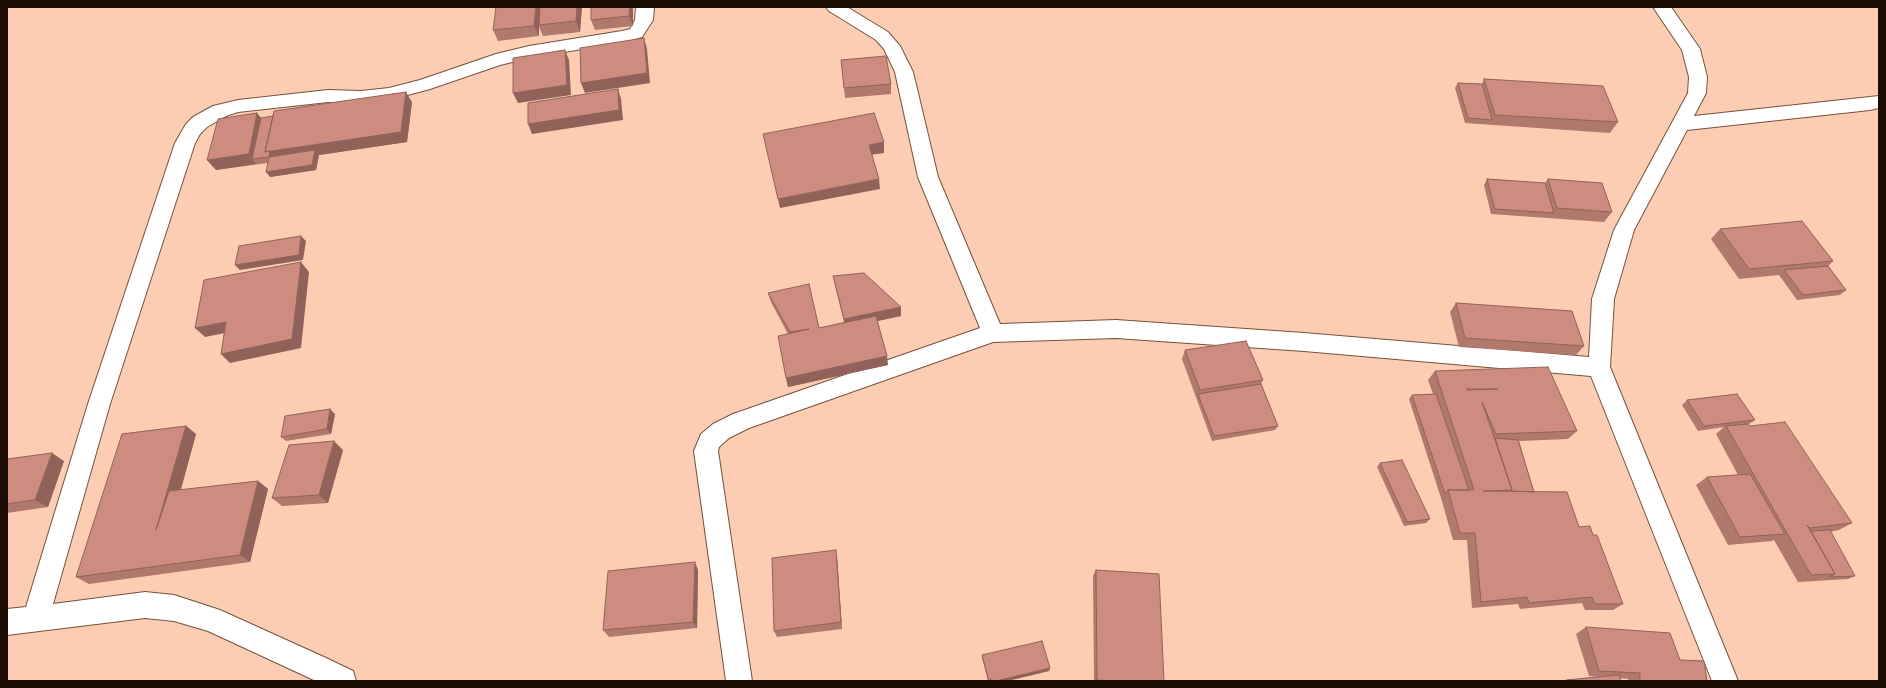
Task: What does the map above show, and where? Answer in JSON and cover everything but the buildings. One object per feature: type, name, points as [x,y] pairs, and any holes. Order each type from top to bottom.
[{"type":"street","points":[[36,617],[99,404],[185,143],[193,129],[200,122],[220,111],[238,106],[328,96],[361,97],[389,94],[424,85],[496,60],[529,52],[623,37],[636,32],[641,26],[644,20],[645,7]]},
{"type":"street","points":[[835,7],[882,36],[891,46],[904,72],[928,177],[993,333]]},
{"type":"street","points":[[1662,7],[1691,49],[1698,78],[1697,93],[1624,230],[1603,299],[1599,367],[1725,681]]},
{"type":"street","points":[[1681,124],[1879,102]]},
{"type":"street","points":[[739,681],[706,451],[709,441],[721,431],[741,421],[993,333],[1116,329],[1304,342],[1599,367]]},
{"type":"street","points":[[7,622],[36,617],[145,604],[174,608],[212,620],[317,667],[343,681]]}]
